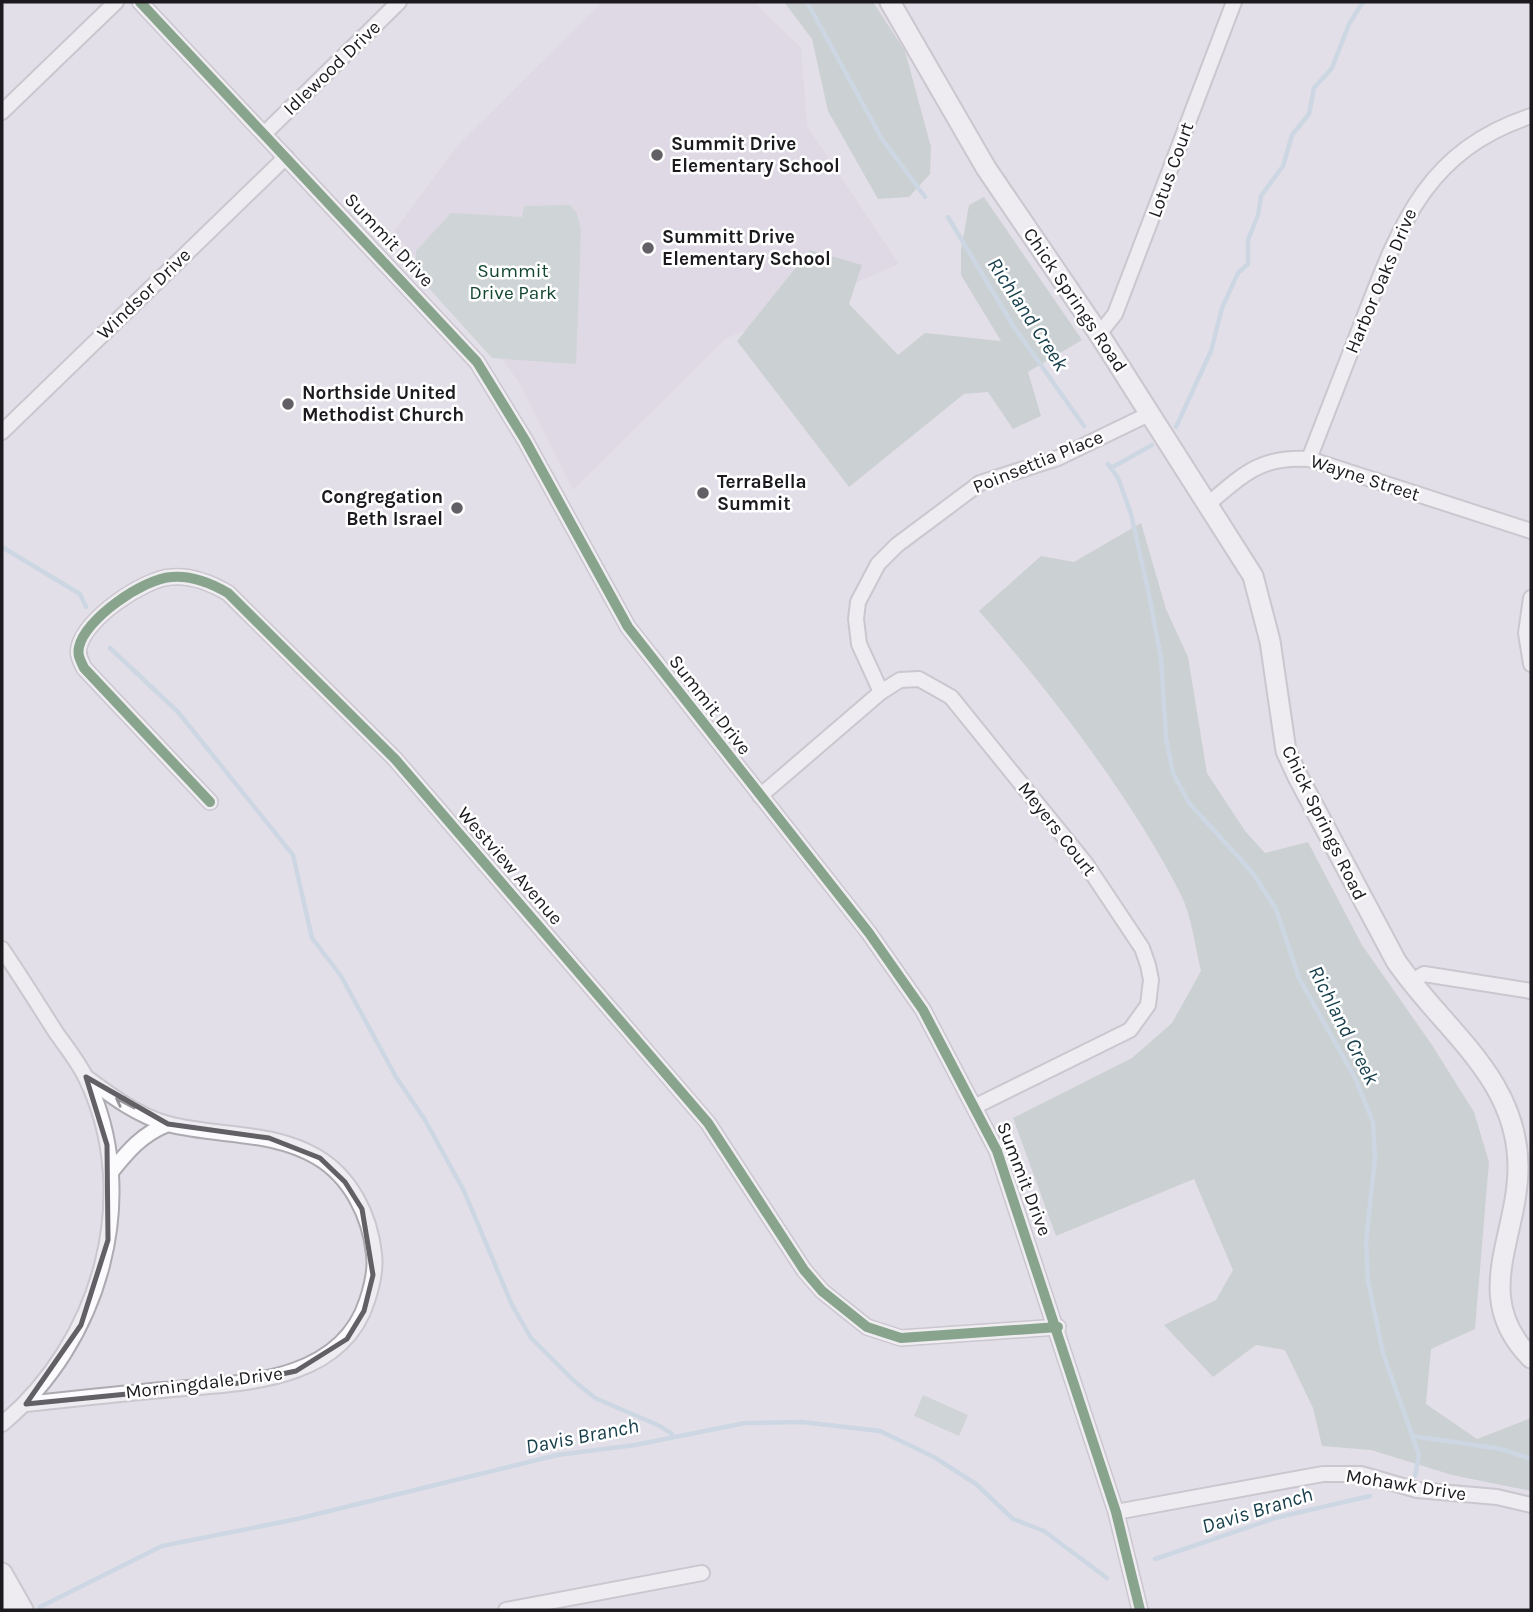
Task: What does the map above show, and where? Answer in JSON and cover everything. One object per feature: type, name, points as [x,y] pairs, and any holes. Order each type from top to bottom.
[{"type":"street","points":[[2,112],[116,2]]},
{"type":"street","name":"Summit Drive","points":[[140,2],[477,362],[525,440],[628,627],[889,960],[923,1010],[976,1106],[997,1151],[1058,1327],[1116,1512],[1140,1610]]},
{"type":"street","name":"Idlewood Drive","points":[[264,134],[399,2]]},
{"type":"street","name":"Chick Springs Road","points":[[890,2],[985,168],[1099,334],[1253,576],[1263,606],[1286,751],[1377,928],[1410,982],[1491,1075],[1511,1122],[1518,1168],[1516,1197],[1500,1272],[1499,1293],[1504,1317],[1514,1339],[1531,1358]]},
{"type":"street","name":"Lotus Court","points":[[1099,334],[1115,314],[1234,2]]},
{"type":"street","name":"Harbor Oaks Drive","points":[[1309,459],[1386,260],[1418,197],[1436,174],[1470,145],[1501,128],[1531,117]]},
{"type":"street","name":"Windsor Drive","points":[[2,432],[286,157]]},
{"type":"street","name":"Poinsettia Place","points":[[881,692],[859,644],[856,619],[862,592],[878,564],[897,545],[980,483],[1058,458],[1149,414]]},
{"type":"street","name":"Wayne Street","points":[[1208,504],[1237,480],[1273,459],[1309,459],[1531,531]]},
{"type":"street","name":"Westview Avenue","points":[[210,802],[84,668],[79,658],[83,639],[124,597],[141,586],[171,577],[203,581],[228,593],[395,759],[708,1123],[804,1270],[838,1307],[867,1327],[901,1338],[1058,1327]]},
{"type":"street","points":[[1531,598],[1527,634],[1531,664]]},
{"type":"street","name":"Meyers Court","points":[[760,796],[881,692],[900,680],[919,679],[951,697],[1086,864],[1142,948],[1148,965],[1151,996],[1142,1017],[1130,1030],[976,1106]]},
{"type":"street","points":[[2,949],[86,1077],[101,1119],[111,1172],[108,1240],[93,1299],[66,1351],[26,1404],[2,1424]]},
{"type":"street","points":[[1410,982],[1424,974],[1531,991]]},
{"type":"street","name":"Morningdale Drive","points":[[26,1404],[239,1383],[289,1373],[334,1351],[347,1339],[364,1311],[373,1275],[374,1256],[369,1228],[356,1196],[332,1168],[285,1142],[168,1124],[111,1096],[86,1077]]},
{"type":"street","points":[[111,1172],[137,1141],[150,1131],[168,1124]]},
{"type":"street","name":"Mohawk Drive","points":[[1116,1512],[1323,1474],[1361,1474],[1417,1490],[1497,1497],[1531,1506]]},
{"type":"street","points":[[2,1573],[23,1610]]},
{"type":"street","points":[[506,1610],[702,1573]]},
{"type":"street","points":[[2,1602],[6,1610]]},
{"type":"highlighted area","points":[[86,1077],[168,1124],[269,1138],[320,1158],[345,1182],[362,1209],[373,1275],[364,1311],[347,1339],[296,1371],[239,1383],[26,1404],[81,1325],[108,1240],[107,1145]]},
{"type":"shaded area","name":"Summitt Drive Elementary School","points":[[602,2],[754,2],[801,48],[807,126],[899,264],[725,339],[573,490],[520,384],[465,309],[393,233],[457,146]]},
{"type":"shaded area","points":[[784,2],[873,2],[905,51],[931,147],[930,174],[909,197],[878,199],[828,111],[812,39]]},
{"type":"shaded area","points":[[984,197],[1082,340],[1028,372],[1041,416],[1013,429],[988,392],[964,394],[849,487],[737,341],[810,250],[862,265],[849,304],[898,355],[925,333],[1001,341],[961,275],[961,250],[969,205]]},
{"type":"shaded area","points":[[1141,523],[1166,609],[1188,657],[1207,773],[1245,831],[1265,853],[1308,842],[1362,945],[1432,1045],[1474,1112],[1489,1162],[1475,1329],[1431,1349],[1426,1404],[1477,1439],[1531,1418],[1531,1491],[1452,1475],[1371,1450],[1322,1446],[1313,1408],[1285,1350],[1256,1345],[1213,1377],[1164,1325],[1216,1300],[1233,1270],[1194,1179],[1056,1236],[1013,1118],[1132,1058],[1172,1023],[1201,971],[1184,902],[1138,820],[1061,711],[979,611],[1041,556],[1074,562]]},
{"type":"green space","name":"Summit Drive Park","points":[[570,205],[577,213],[581,230],[576,364],[492,358],[415,273],[416,251],[451,213],[522,217],[524,206]]},
{"type":"green space","points":[[923,1395],[968,1415],[959,1436],[914,1416]]},
{"type":"waterway","name":"Richland Creek","points":[[807,2],[882,139],[925,197]]},
{"type":"waterway","points":[[1176,427],[1211,351],[1222,308],[1238,273],[1248,264],[1248,240],[1258,215],[1261,196],[1283,166],[1292,135],[1309,114],[1314,88],[1332,68],[1349,24],[1363,2]]},
{"type":"waterway","name":"Richland Creek","points":[[948,217],[1014,327],[1084,426]]},
{"type":"waterway","points":[[1111,468],[1152,445]]},
{"type":"waterway","name":"Richland Creek","points":[[1108,464],[1118,478],[1131,514],[1148,590],[1161,658],[1166,738],[1173,773],[1189,803],[1252,872],[1276,909],[1299,978],[1355,1078],[1373,1122],[1375,1158],[1366,1241],[1368,1281],[1383,1353],[1419,1455],[1415,1476]]},
{"type":"waterway","points":[[2,547],[80,594],[86,607]]},
{"type":"waterway","points":[[110,648],[178,712],[293,855],[312,938],[341,976],[396,1077],[425,1120],[464,1191],[512,1305],[531,1338],[595,1398],[660,1426],[672,1434]]},
{"type":"waterway","name":"Davis Branch","points":[[40,1607],[162,1546],[297,1519],[557,1455],[635,1445],[745,1423],[802,1422],[880,1431],[934,1457],[976,1484],[1013,1519],[1044,1531],[1107,1578]]},
{"type":"waterway","name":"Richland Creek","points":[[1413,1436],[1501,1449],[1531,1459]]},
{"type":"waterway","name":"Davis Branch","points":[[1155,1559],[1275,1518],[1370,1496]]},
{"type":"cycle path","points":[[140,2],[477,362],[525,440],[628,627],[869,933],[923,1010],[997,1151],[1116,1512],[1140,1610]]},
{"type":"cycle path","points":[[210,802],[84,668],[79,656],[79,647],[84,636],[103,613],[131,593],[159,579],[186,577],[201,580],[228,593],[395,759],[708,1123],[804,1270],[822,1291],[867,1327],[901,1338],[1058,1327]]},
{"type":"place","name":"Summit Drive Elementary School","points":[[657,155]]},
{"type":"place","name":"Summitt Drive Elementary School","points":[[648,248]]},
{"type":"place","name":"Northside United Methodist Church","points":[[288,404]]},
{"type":"place","name":"TerraBella Summit","points":[[703,493]]},
{"type":"place","name":"Congregation Beth Israel","points":[[457,508]]}]
